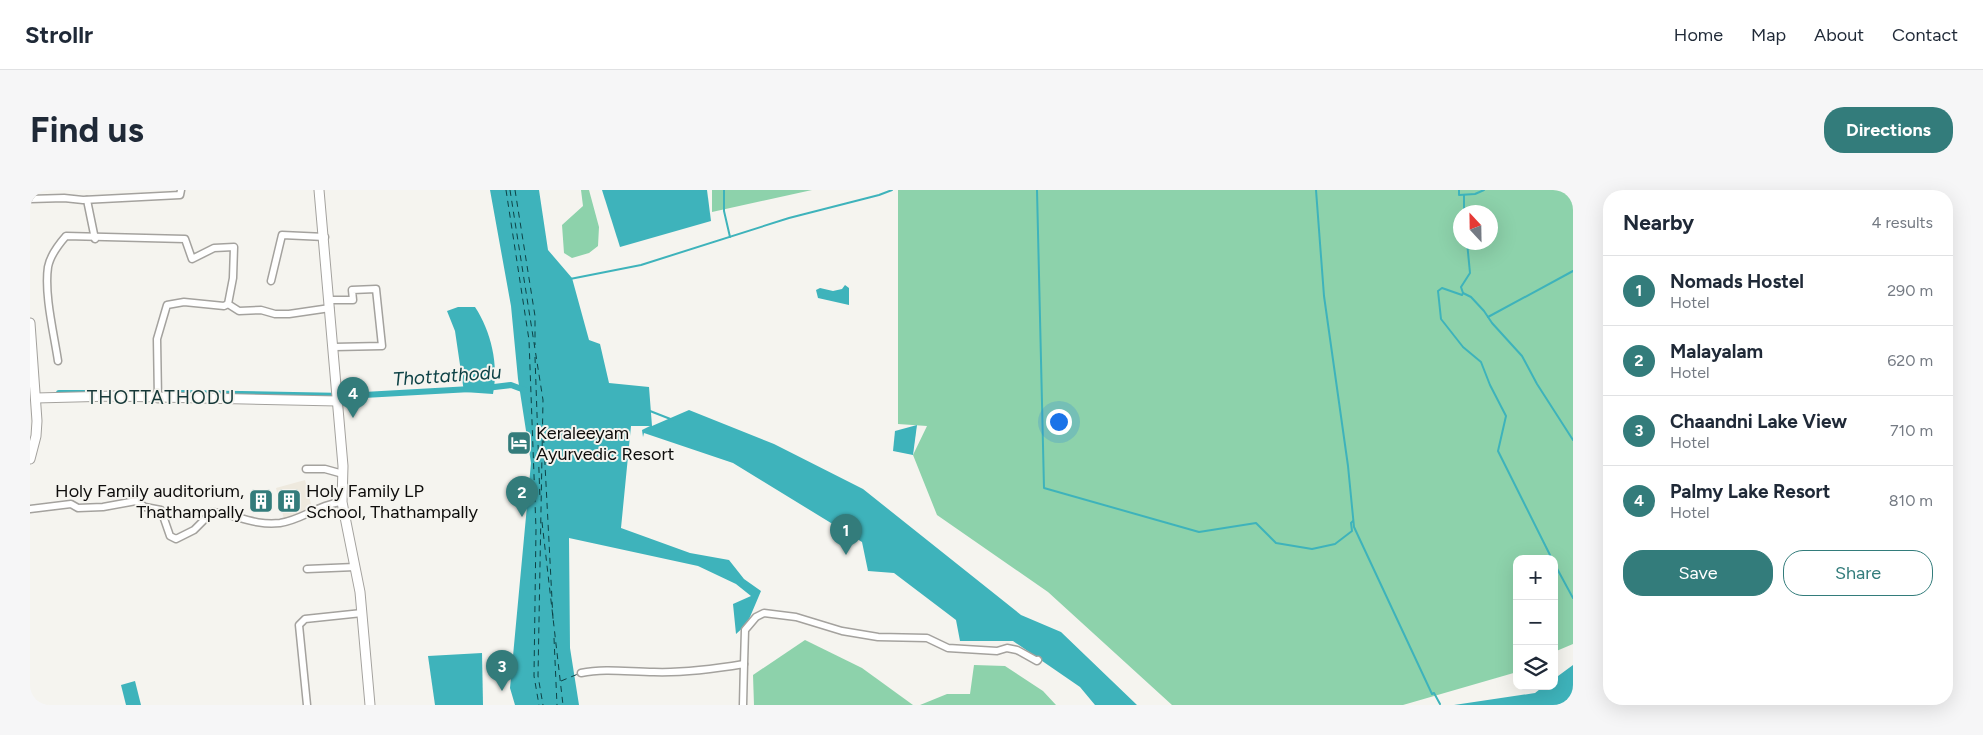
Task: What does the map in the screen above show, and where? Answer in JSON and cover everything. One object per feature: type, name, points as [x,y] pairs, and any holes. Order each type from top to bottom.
[{"type":"main road","points":[[319,190],[334,347],[343,474],[342,502],[362,613],[370,705]]},
{"type":"main road","points":[[30,323],[36,395],[36,436],[30,459]]},
{"type":"main road","points":[[36,395],[337,398]]},
{"type":"street","points":[[30,199],[64,198],[87,200],[180,195],[181,190]]},
{"type":"street","points":[[87,200],[95,239]]},
{"type":"street","points":[[271,281],[282,235],[324,237]]},
{"type":"street","points":[[58,361],[48,266],[59,244],[66,236],[95,239],[185,239],[192,259],[214,248],[234,247],[233,278],[228,304]]},
{"type":"street","points":[[228,304],[238,311],[261,310],[275,314],[289,314],[353,300],[352,290],[376,289],[382,346],[334,347]]},
{"type":"street","points":[[158,396],[157,339],[167,304],[184,302],[224,306],[228,304]]},
{"type":"street","points":[[306,469],[325,469],[343,474]]},
{"type":"street","points":[[30,509],[71,504],[78,508],[103,507],[136,501],[145,508],[161,510],[170,536],[176,539],[194,530],[212,512],[250,522],[279,523],[295,519],[324,506],[342,502]]},
{"type":"street","points":[[307,569],[355,568]]},
{"type":"street","points":[[307,705],[299,624],[305,619],[362,613]]},
{"type":"street","points":[[743,705],[745,630],[756,617],[764,613],[796,618],[842,631],[878,636],[927,638],[948,648],[997,651],[1007,648],[1017,650],[1037,662],[1038,660]]},
{"type":"street","points":[[581,673],[605,670],[623,672],[702,670],[744,664]]},
{"type":"shaded area","points":[[305,480],[313,512],[284,519],[276,488]]},
{"type":"green space","points":[[581,190],[589,190],[599,227],[598,246],[589,253],[572,258],[564,253],[562,225],[583,206]]},
{"type":"green space","points":[[712,190],[812,190],[712,212]]},
{"type":"green space","points":[[898,190],[1573,190],[1573,644],[1558,650],[1558,555],[1513,555],[1513,673],[1403,705],[1172,705],[1048,592],[937,515],[913,455],[927,426],[898,424]]},
{"type":"green space","points":[[805,640],[862,668],[913,705],[754,705],[753,675]]},
{"type":"green space","points":[[974,665],[1005,666],[1043,691],[1056,705],[920,705],[947,694],[970,694]]},
{"type":"water","points":[[490,190],[539,190],[548,250],[572,278],[589,340],[600,344],[609,383],[649,387],[652,426],[689,410],[774,444],[863,489],[1021,615],[1061,632],[1137,705],[1095,705],[1080,687],[1013,641],[960,641],[956,620],[894,573],[868,571],[862,542],[733,463],[644,433],[643,437],[642,430],[650,426],[631,426],[621,528],[690,553],[729,560],[744,579],[761,591],[747,624],[736,634],[733,604],[751,596],[736,584],[698,566],[569,538],[570,648],[579,705],[515,705],[510,688],[531,463],[518,379],[511,306]]},
{"type":"water","points":[[602,190],[707,190],[711,221],[620,247]]},
{"type":"water","points":[[845,285],[849,288],[849,305],[818,298],[816,290],[820,288],[833,291],[842,289]]},
{"type":"water","points":[[458,307],[475,307],[481,316],[489,337],[494,360],[495,383],[493,394],[464,392],[455,331],[447,311]]},
{"type":"water","points":[[917,425],[913,455],[893,451],[895,431]]},
{"type":"water","points":[[482,653],[483,705],[435,705],[428,656]]},
{"type":"water","points":[[1573,665],[1573,705],[1454,705],[1535,693],[1539,690],[1558,690],[1558,676]]},
{"type":"water","points":[[135,681],[141,705],[126,705],[121,685]]},
{"type":"waterway","points":[[724,190],[724,211],[730,237]]},
{"type":"waterway","points":[[570,279],[641,265],[789,218],[892,190]]},
{"type":"waterway","points":[[1037,190],[1044,488],[1199,532],[1256,523],[1276,543],[1312,549],[1335,544],[1352,531],[1351,523],[1353,521]]},
{"type":"waterway","points":[[1316,190],[1324,296],[1348,466],[1354,527],[1432,694],[1434,693],[1440,704]]},
{"type":"waterway","points":[[1459,190],[1459,195],[1475,194],[1484,190]]},
{"type":"waterway","points":[[1464,195],[1464,205]]},
{"type":"waterway","points":[[1468,250],[1470,273],[1461,287],[1463,293],[1471,297],[1522,356],[1537,384],[1573,440]]},
{"type":"waterway","points":[[1488,317],[1573,271]]},
{"type":"waterway","points":[[1463,293],[1462,295],[1442,288],[1438,291],[1441,319],[1463,347],[1481,362],[1506,416],[1498,451],[1550,555]]},
{"type":"waterway","name":"Thottathodu","points":[[486,388],[511,385],[527,391]]},
{"type":"waterway","name":"Thottathodu","points":[[181,393],[346,396],[471,389]]},
{"type":"waterway","name":"Thottathodu","points":[[59,393],[86,393]]},
{"type":"waterway","points":[[650,411],[673,420]]},
{"type":"waterway","points":[[1558,570],[1573,598]]},
{"type":"ferry route","points":[[506,190],[529,340],[536,529],[534,676],[539,705]]},
{"type":"ferry route","points":[[510,190],[543,400],[538,676],[543,705]]},
{"type":"ferry route","points":[[515,190],[535,316],[535,345]]},
{"type":"ferry route","points":[[535,357],[540,500]]},
{"type":"ferry route","points":[[543,426],[553,619]]},
{"type":"ferry route","points":[[542,522],[563,705]]},
{"type":"ferry route","points":[[554,638],[557,705]]},
{"type":"ferry route","points":[[561,681],[578,674]]},
{"type":"place","name":"Palmy Lake Resort","points":[[353,418]]},
{"type":"place","name":"Keraleeyam Ayurvedic Resort","points":[[519,443]]},
{"type":"place","name":"Holy Family auditorium, Thathampally","points":[[261,501]]},
{"type":"place","name":"Holy Family LP School, Thathampally","points":[[289,501]]},
{"type":"place","name":"Malayalam","points":[[522,517]]},
{"type":"place","name":"Nomads Hostel","points":[[846,555]]},
{"type":"place","name":"Chaandni Lake View","points":[[502,691]]},
{"type":"district","name":"THOTTATHODU","points":[[161,397]]}]
